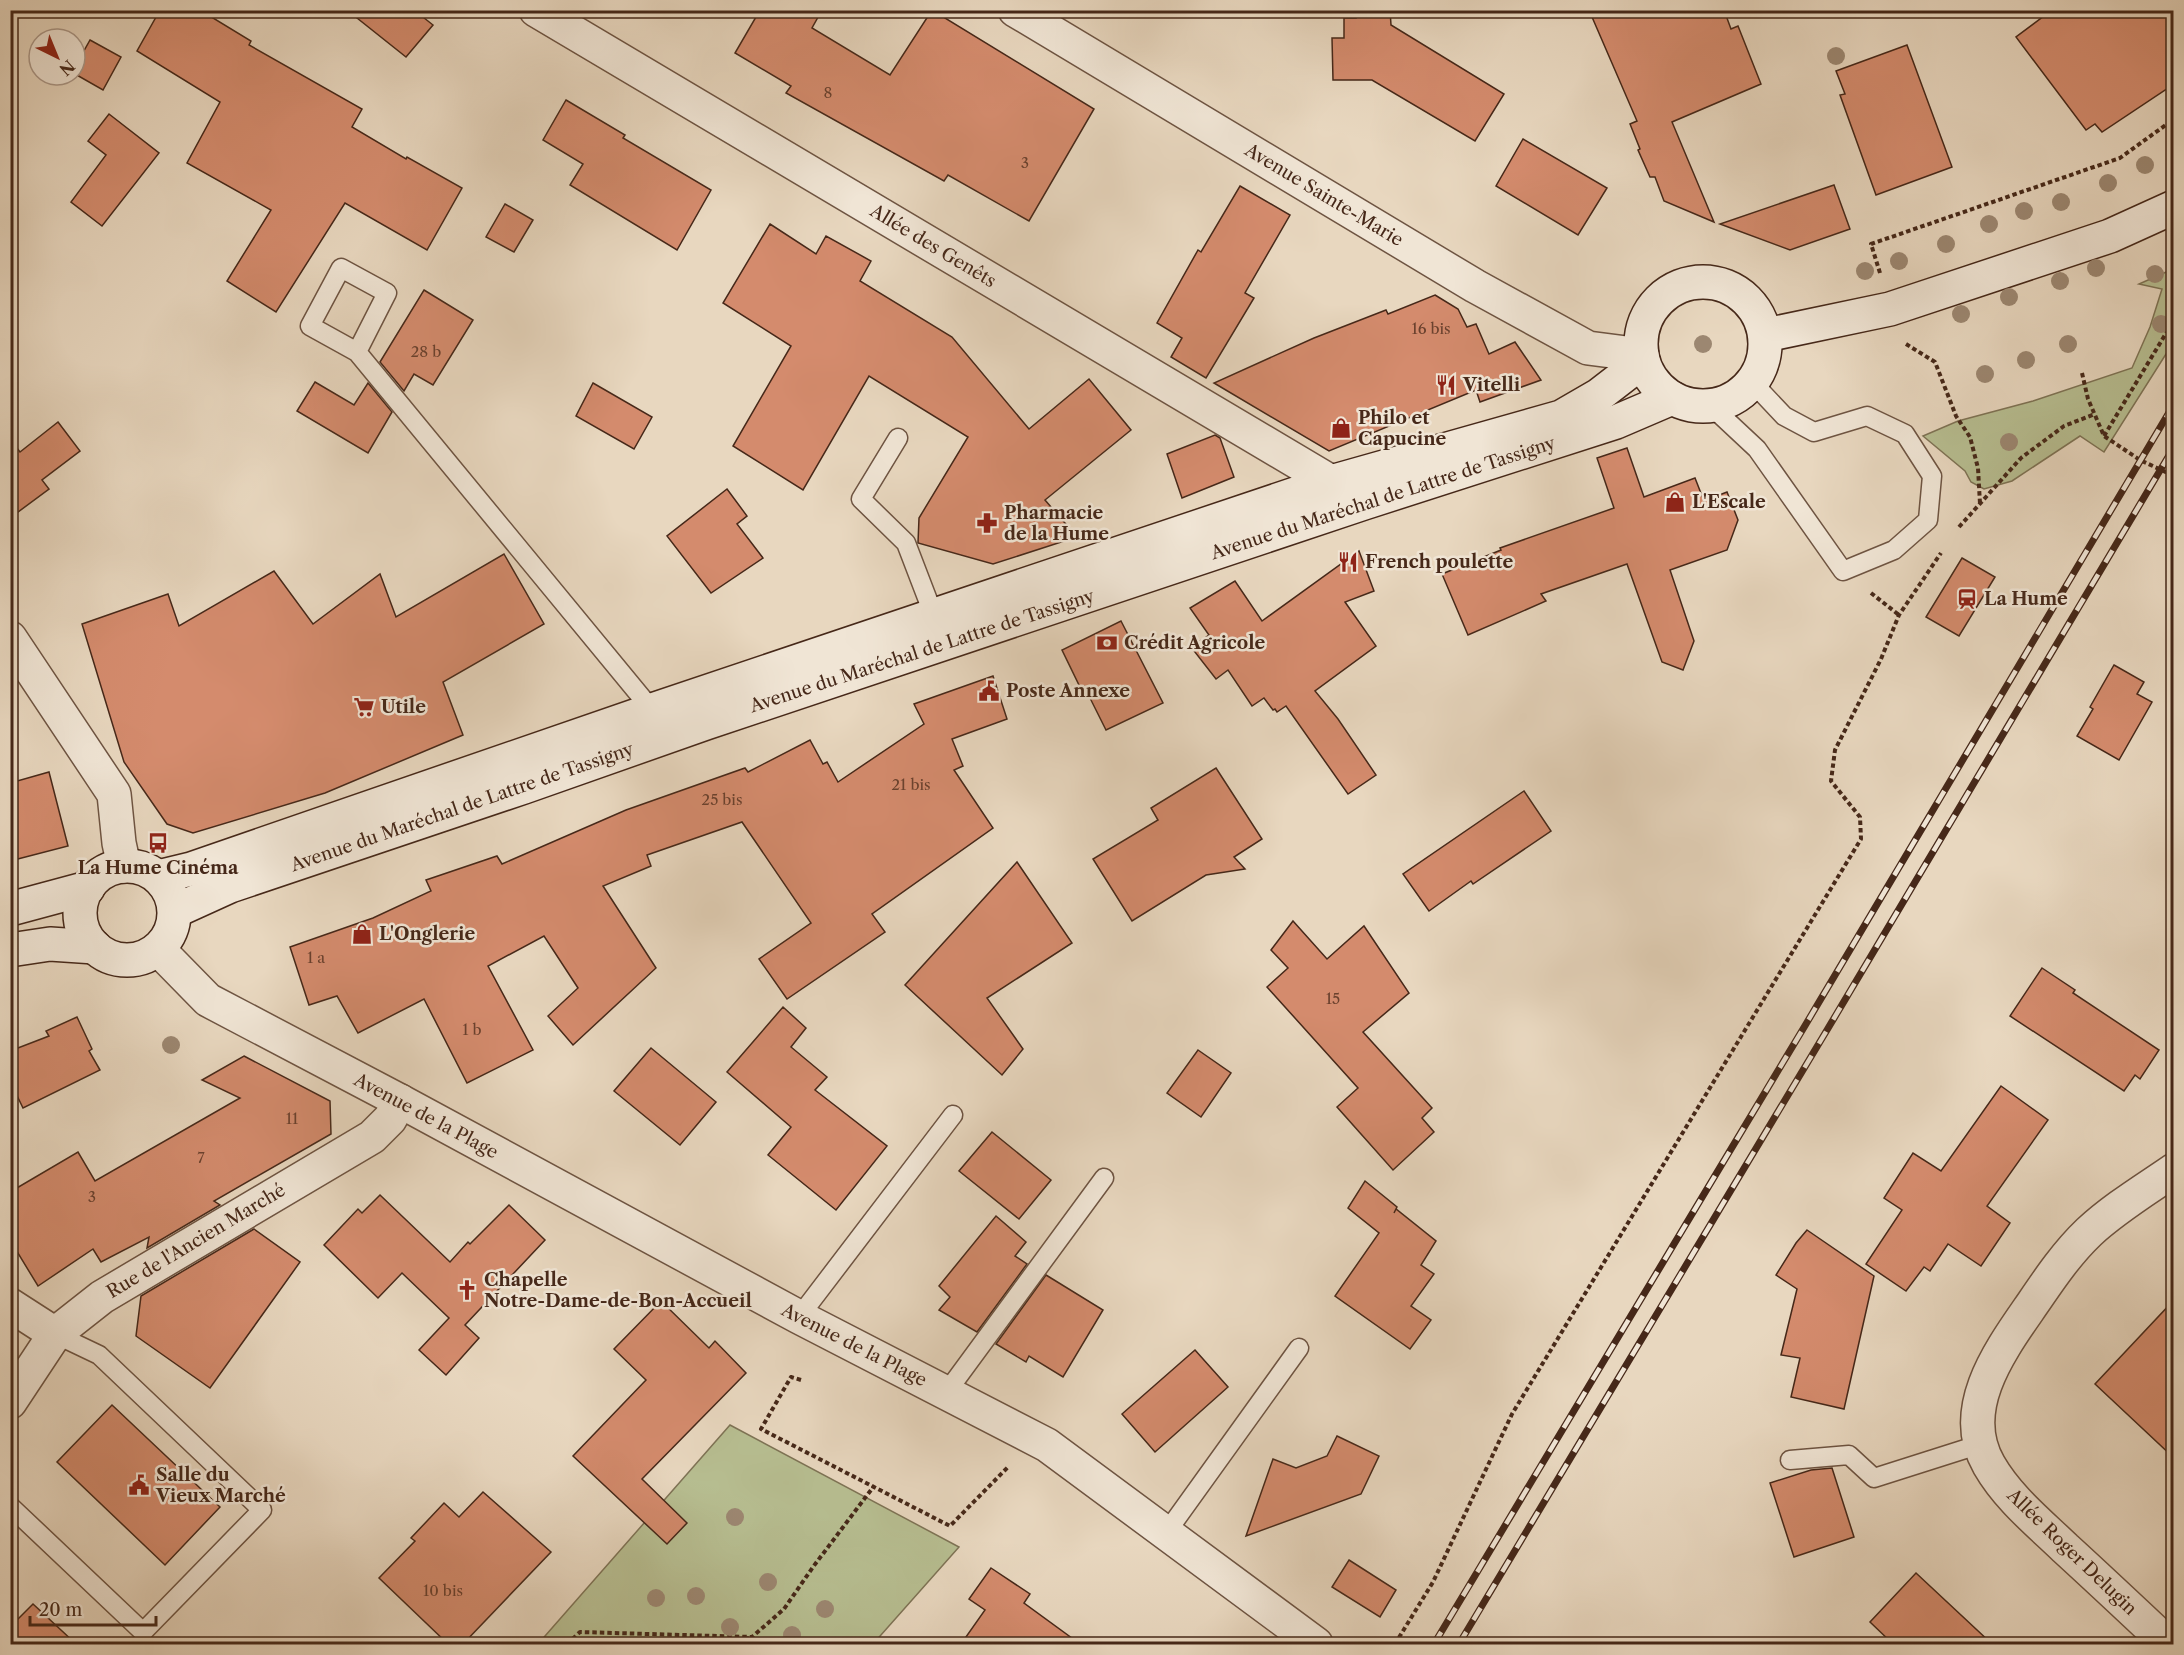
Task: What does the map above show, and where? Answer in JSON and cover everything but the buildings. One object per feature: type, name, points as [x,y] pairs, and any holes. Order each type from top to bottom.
[{"type":"main road","name":"Allée des Genêts","points":[[536,10],[1330,482]]},
{"type":"main road","name":"Avenue Sainte-Marie","points":[[1015,10],[1475,286],[1588,348],[1642,358]]},
{"type":"main road","points":[[1766,334],[1890,309],[2110,236],[2174,207]]},
{"type":"main road","points":[[1702,282],[1714,283],[1737,291],[1755,309],[1766,334],[1764,358],[1760,371],[1752,382],[1740,394],[1726,402],[1711,406],[1691,405],[1672,398],[1654,382],[1642,358],[1642,334],[1649,313],[1663,297],[1681,286],[1702,282]]},
{"type":"main road","name":"Avenue du Maréchal de Lattre de Tassigny","points":[[158,877],[191,869],[652,710],[1330,482],[1561,417],[1599,395],[1642,358]]},
{"type":"main road","name":"Avenue du Maréchal de Lattre de Tassigny","points":[[175,912],[230,886],[706,723],[1364,503],[1617,422],[1672,398]]},
{"type":"main road","points":[[10,638],[114,794],[124,866]]},
{"type":"main road","points":[[124,866],[148,870],[158,877],[167,887],[175,912],[173,926],[167,939],[158,949],[133,960],[106,955],[95,948],[85,935],[80,919],[81,903],[88,888],[97,877],[110,869],[124,866]]},
{"type":"main road","points":[[10,909],[88,888]]},
{"type":"main road","points":[[10,950],[50,944],[95,948]]},
{"type":"main road","name":"Avenue de la Plage","points":[[158,949],[208,1000],[799,1317],[1047,1445],[1316,1644]]},
{"type":"main road","name":"Rue de l'Ancien Marché","points":[[10,1402],[55,1334],[102,1297],[372,1137],[390,1119],[399,1101]]},
{"type":"main road","name":"Allée Roger Delugin","points":[[2168,1644],[2012,1497],[1988,1463],[1981,1444],[1978,1425],[1979,1405],[1993,1365],[2006,1342],[2065,1257],[2117,1208],[2174,1170]]},
{"type":"main road","points":[[10,1305],[55,1334]]},
{"type":"lane","points":[[357,352],[387,294],[341,268],[310,326],[357,352],[652,710]]},
{"type":"lane","points":[[1711,406],[1757,449],[1843,570],[1894,550],[1928,520],[1932,476],[1905,434],[1867,416],[1814,432],[1784,416],[1752,382]]},
{"type":"lane","points":[[898,438],[861,499],[906,543],[934,616]]},
{"type":"lane","points":[[799,1317],[953,1114]]},
{"type":"lane","points":[[946,1392],[1104,1178]]},
{"type":"lane","points":[[10,1506],[143,1632],[262,1510],[99,1355],[55,1334]]},
{"type":"lane","points":[[1166,1533],[1299,1348]]},
{"type":"lane","points":[[1790,1460],[1849,1455],[1874,1478],[1981,1444]]},
{"type":"lane","points":[[2168,1644],[2174,1637]]},
{"type":"path","points":[[1871,244],[2120,158],[2174,119]]},
{"type":"path","points":[[2104,436],[2174,320]]},
{"type":"path","points":[[2082,373],[2088,399],[2104,436],[2140,460],[2174,476]]},
{"type":"path","points":[[1958,529],[2021,458],[2064,426],[2095,414]]},
{"type":"path","points":[[1956,416],[1970,437],[1978,468],[1980,504]]},
{"type":"path","points":[[1395,1644],[1433,1582],[1512,1414],[1862,839],[1860,817],[1831,781],[1835,750],[1881,659],[1899,615],[1945,548]]},
{"type":"path","points":[[801,1380],[791,1377],[760,1430],[950,1526],[1012,1464]]},
{"type":"path","points":[[725,1644],[752,1637],[784,1609],[874,1486]]},
{"type":"path","points":[[567,1644],[580,1632],[752,1637]]},
{"type":"green space","points":[[2173,269],[2173,343],[2104,452],[2080,436],[2012,481],[1984,489],[1971,482],[1965,471],[1923,436],[1958,421],[2033,401],[2132,368],[2150,327],[2162,289],[2139,284]]},
{"type":"green space","points":[[730,1425],[959,1547],[873,1644],[538,1644]]},
{"type":"railway","points":[[1434,1644],[2174,404]]},
{"type":"railway","points":[[1459,1644],[2174,447]]},
{"type":"place","name":"Vitelli","points":[[1446,385]]},
{"type":"place","name":"Philo et Capucine","points":[[1341,428]]},
{"type":"place","name":"L'Escale","points":[[1675,502]]},
{"type":"place","name":"Pharmacie de la Hume","points":[[987,523]]},
{"type":"place","name":"French poulette","points":[[1348,562]]},
{"type":"place","name":"La Hume","points":[[1967,599]]},
{"type":"place","name":"Crédit Agricole","points":[[1107,643]]},
{"type":"place","name":"Poste Annexe","points":[[989,691]]},
{"type":"place","name":"Utile","points":[[364,707]]},
{"type":"place","name":"La Hume Cinéma","points":[[158,843]]},
{"type":"place","name":"L'Onglerie","points":[[362,934]]},
{"type":"place","name":"Chapelle Notre-Dame-de-Bon-Accueil","points":[[467,1290]]},
{"type":"place","name":"Salle du Vieux Marché","points":[[139,1485]]}]
